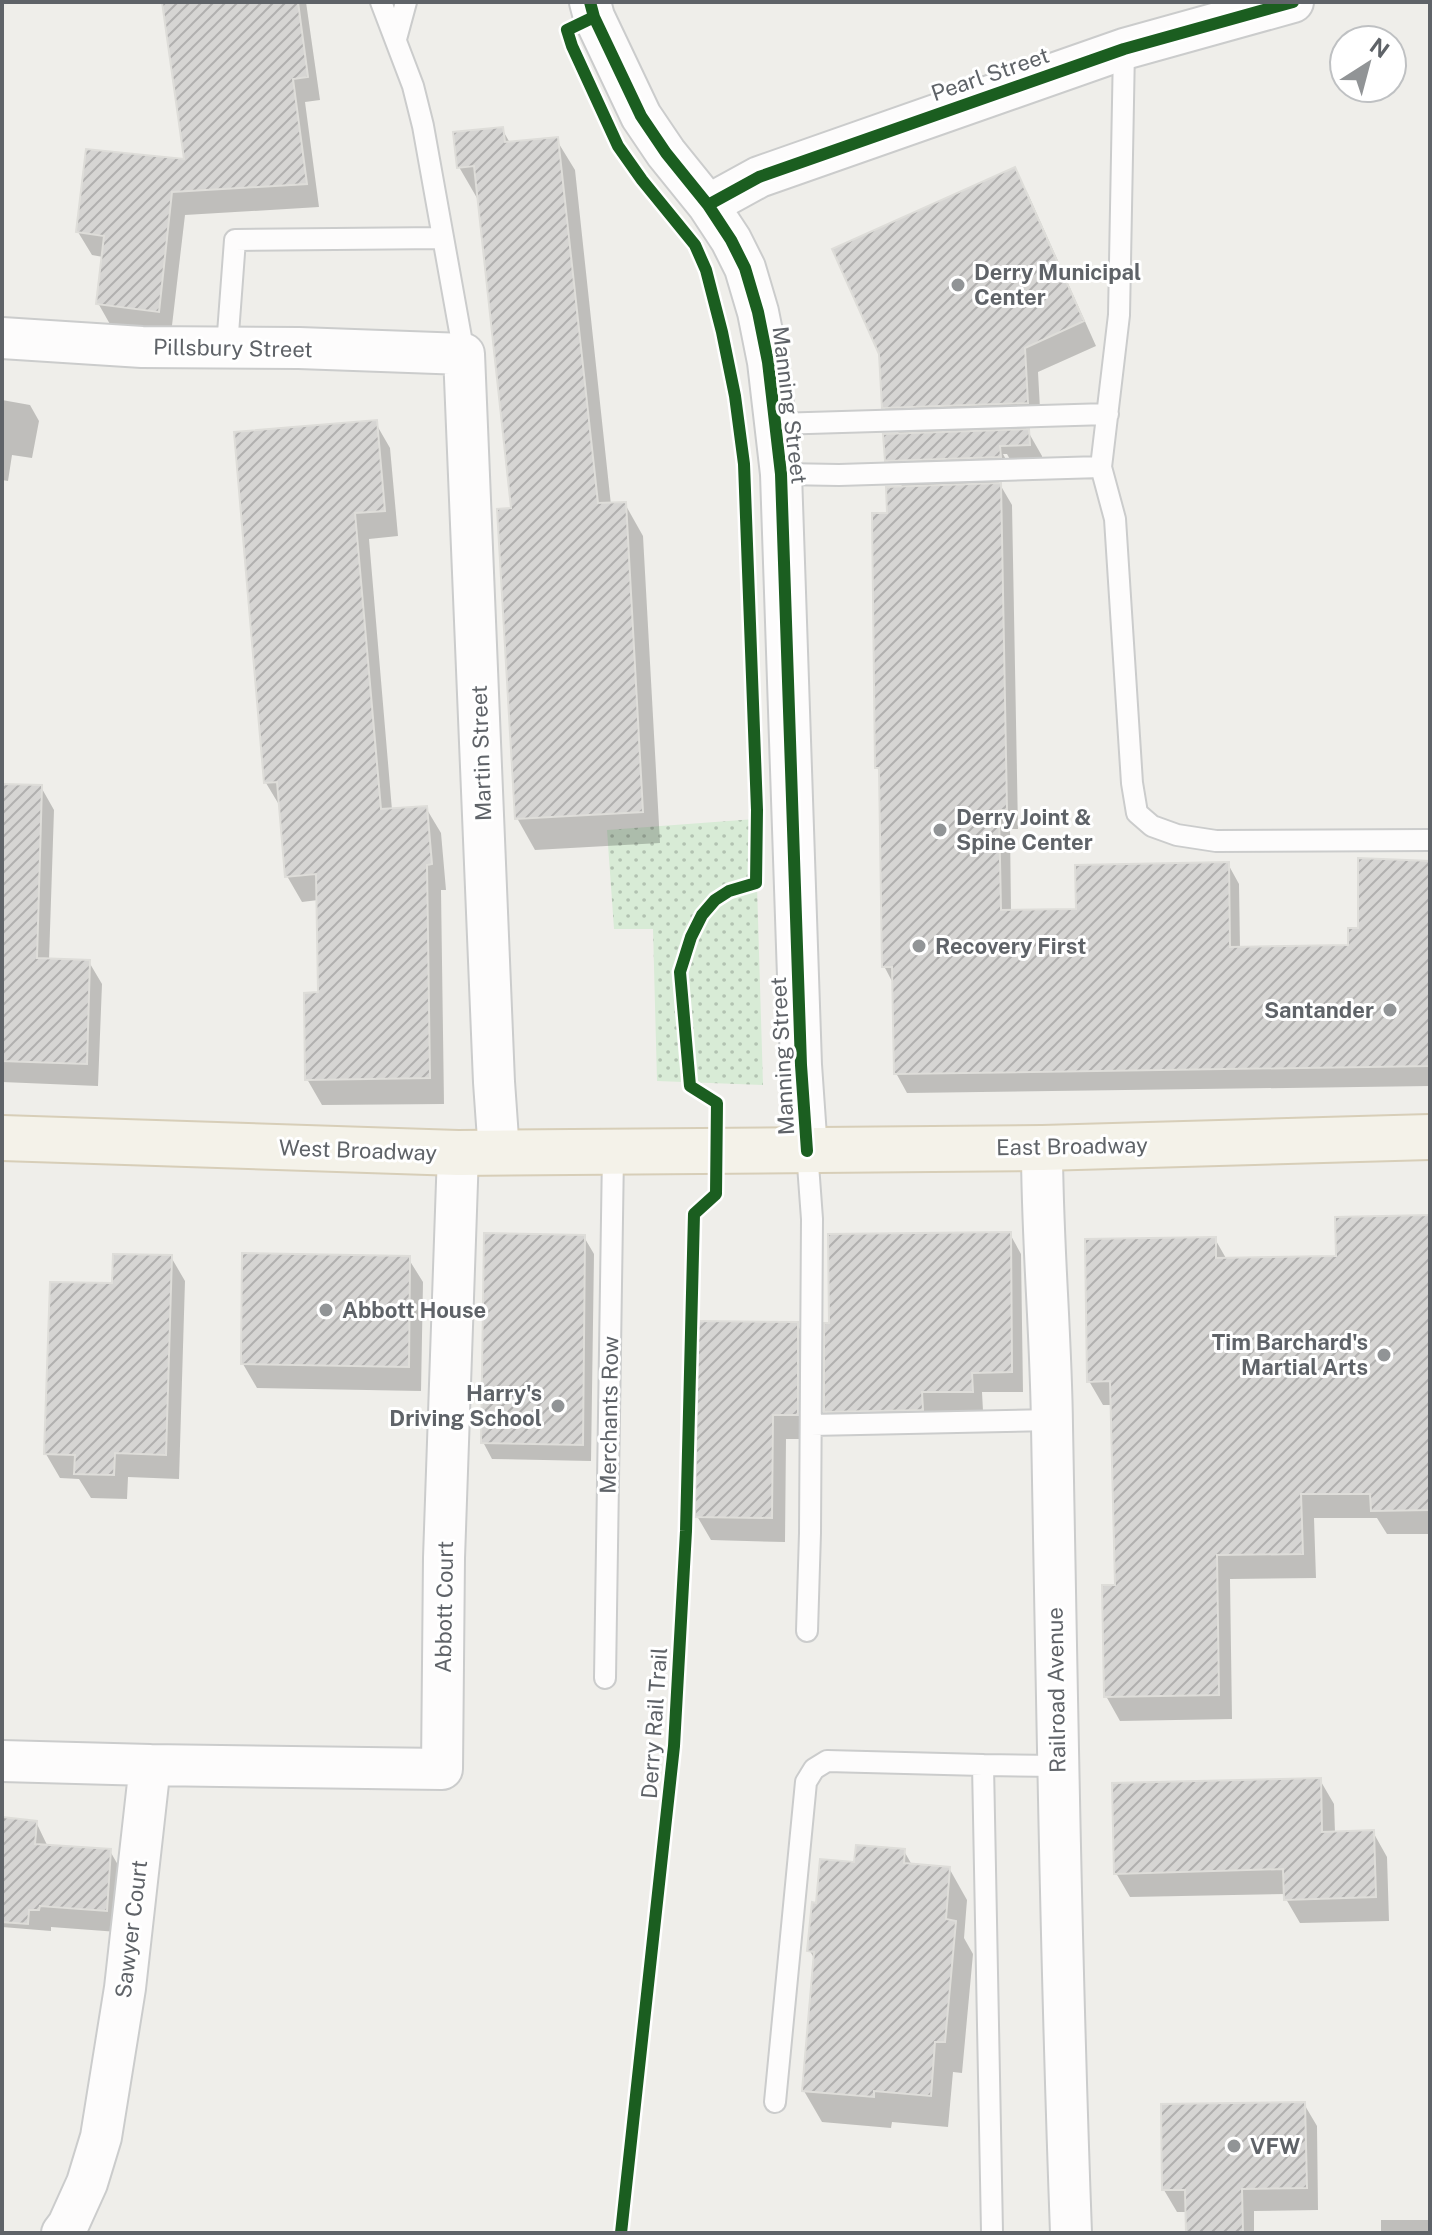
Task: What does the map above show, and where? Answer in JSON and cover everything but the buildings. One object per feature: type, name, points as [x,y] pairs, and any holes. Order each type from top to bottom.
[{"type":"main road","name":"East Broadway","points":[[715,1151],[1042,1148],[1430,1137]]},
{"type":"main road","name":"West Broadway","points":[[2,1138],[478,1153],[715,1151]]},
{"type":"street","name":"Manning Street","points":[[590,2],[594,17],[641,116],[708,205],[745,268],[768,362],[781,474],[801,1077],[807,1151]]},
{"type":"street","name":"Pearl Street","points":[[708,205],[759,177],[1124,49],[1293,2]]},
{"type":"street","name":"Pillsbury Street","points":[[2,338],[142,347],[464,354]]},
{"type":"street","name":"Martin Street","points":[[464,354],[494,1082],[478,1153]]},
{"type":"street","name":"Railroad Avenue","points":[[1042,1148],[1042,1217],[1052,1420],[1057,1766],[1071,2233]]},
{"type":"street","name":"Abbott Court","points":[[150,1765],[442,1769],[444,1558],[478,1153]]},
{"type":"street","points":[[2,1761],[150,1765]]},
{"type":"street","name":"Sawyer Court","points":[[62,2233],[87,2183],[101,2137],[125,1988],[150,1765]]},
{"type":"lane","points":[[381,2],[413,86],[423,126],[464,354]]},
{"type":"lane","points":[[396,39],[406,2]]},
{"type":"lane","points":[[1124,49],[1119,315],[1101,467],[1115,519],[1132,783],[1137,813],[1152,826],[1177,835],[1216,841],[1430,840]]},
{"type":"lane","points":[[227,347],[235,240],[442,238]]},
{"type":"lane","points":[[775,424],[1108,414]]},
{"type":"lane","points":[[781,474],[1101,467]]},
{"type":"lane","points":[[807,1151],[812,1219],[807,1631]]},
{"type":"lane","name":"Merchants Row","points":[[605,1678],[613,1153]]},
{"type":"lane","points":[[811,1425],[1052,1420]]},
{"type":"lane","points":[[775,2102],[806,1782],[814,1769],[827,1761],[1057,1766]]},
{"type":"lane","points":[[983,1765],[992,2232]]},
{"type":"green space","points":[[755,819],[763,1085],[657,1081],[653,929],[614,929],[607,830]]},
{"type":"cycle path","points":[[590,2],[594,17],[641,116],[708,205],[745,268],[768,362],[781,474],[801,1065],[807,1151]]},
{"type":"cycle path","points":[[708,205],[759,177],[1124,49],[1293,2]]},
{"type":"cycle path","name":"Derry Rail Trail","points":[[594,17],[567,30],[572,46],[618,146],[695,245],[706,270],[722,332],[744,464],[757,810],[756,883],[729,891],[715,900],[702,915],[680,972],[690,1086],[717,1103],[716,1194],[694,1214],[686,1531],[674,1746],[621,2233]]},
{"type":"place","name":"Derry Municipal Center","points":[[958,285]]},
{"type":"place","name":"Derry Joint & Spine Center","points":[[940,830]]},
{"type":"place","name":"Recovery First","points":[[919,946]]},
{"type":"place","name":"Santander","points":[[1390,1010]]},
{"type":"place","name":"Abbott House","points":[[326,1310]]},
{"type":"place","name":"Tim Barchard's Martial Arts","points":[[1384,1355]]},
{"type":"place","name":"Harry's Driving School","points":[[558,1406]]},
{"type":"place","name":"VFW","points":[[1234,2146]]}]
